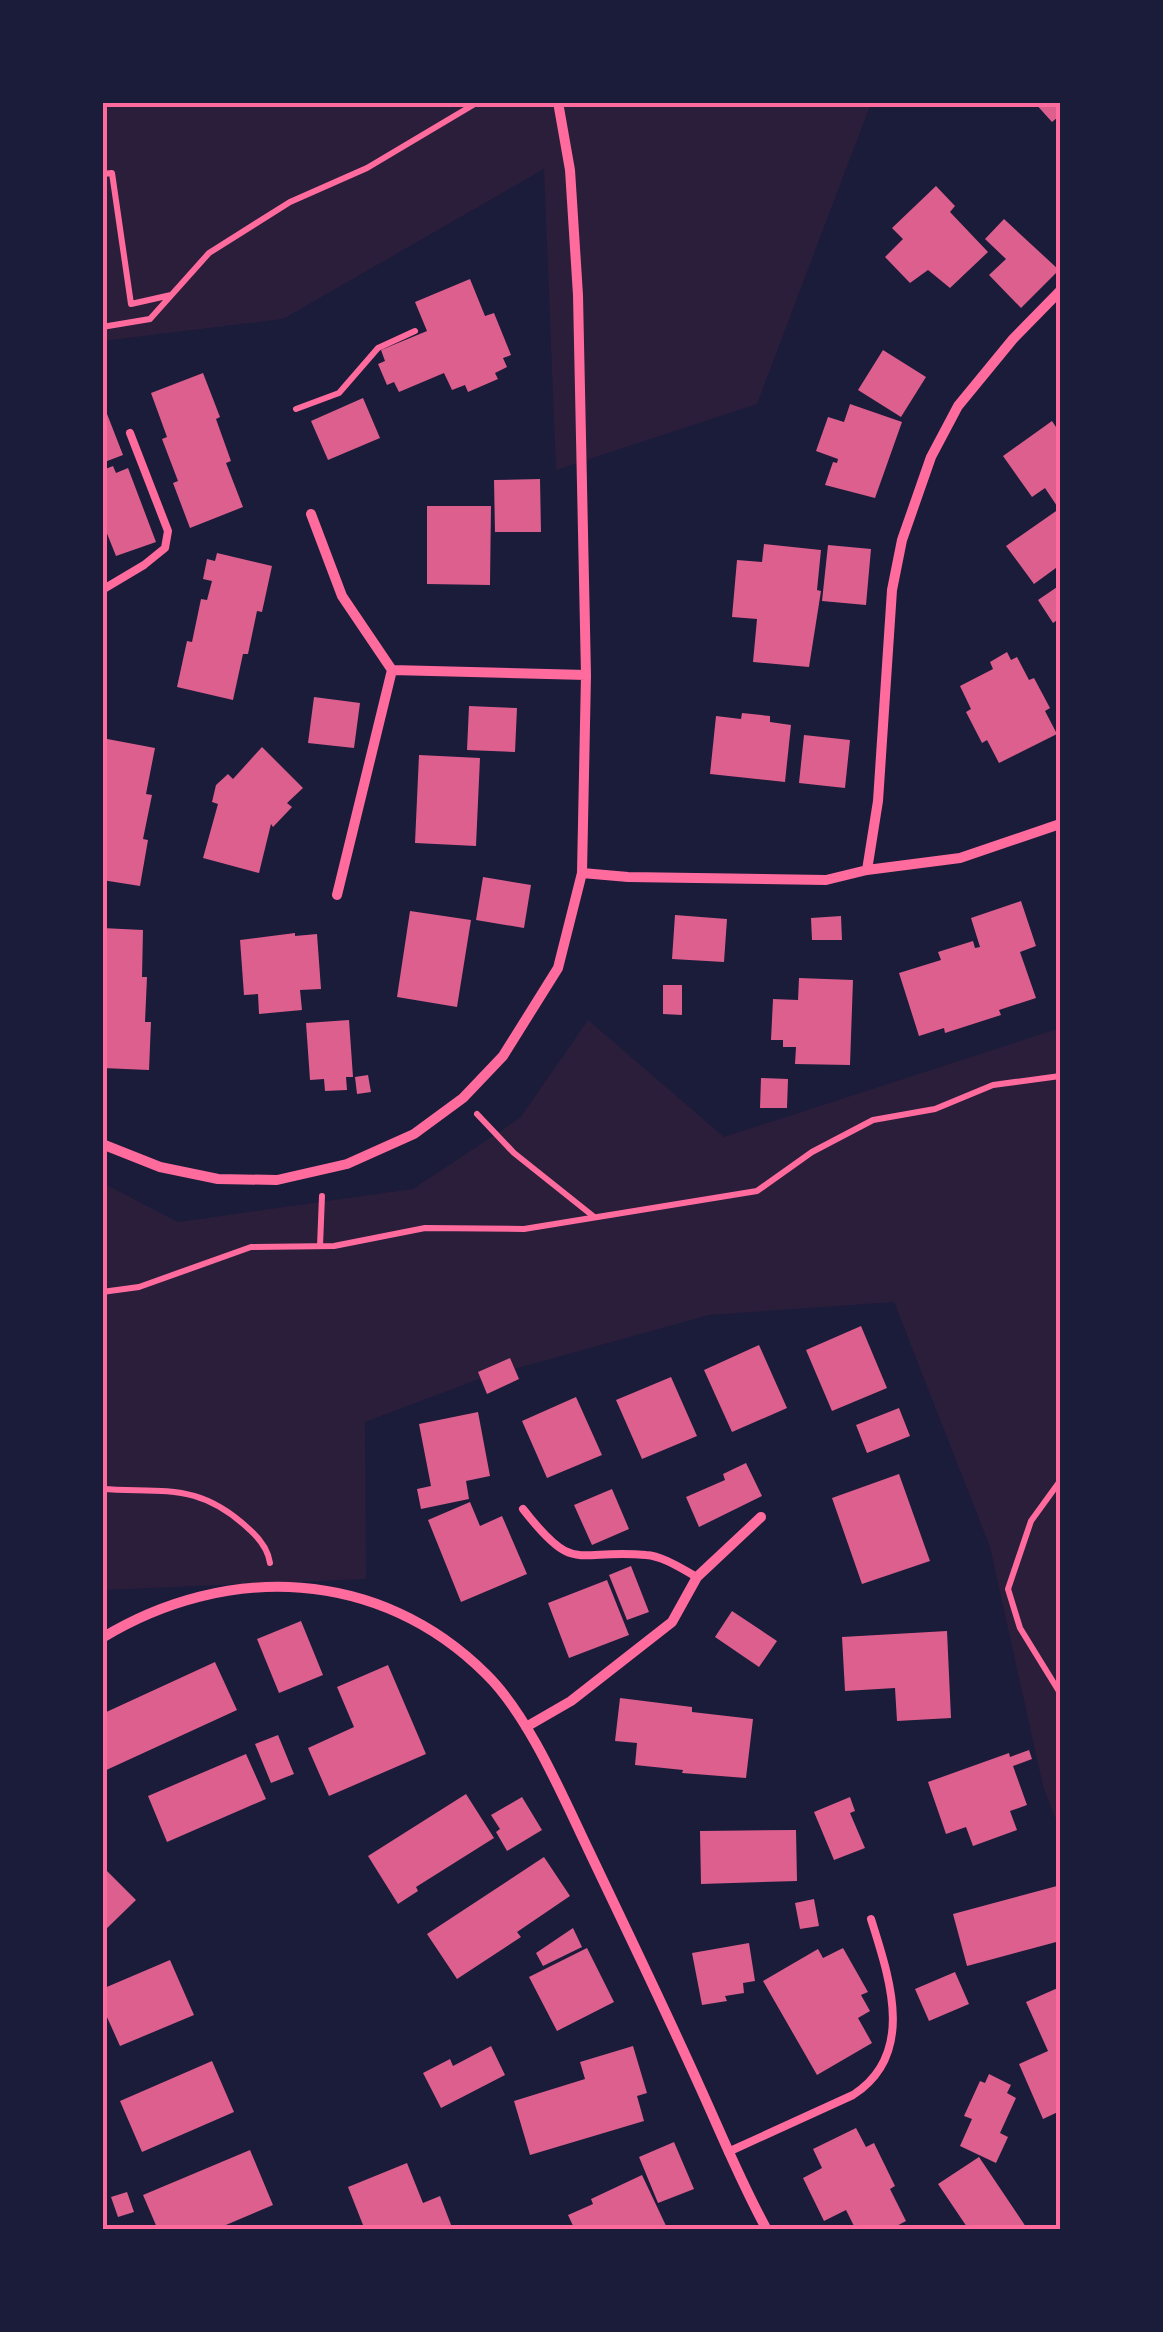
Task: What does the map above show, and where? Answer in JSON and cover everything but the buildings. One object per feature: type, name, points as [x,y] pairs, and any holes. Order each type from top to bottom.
[{"type":"street","points":[[102,1144],[160,1168],[218,1179],[277,1180],[347,1164],[414,1134],[463,1098],[504,1056],[558,968],[582,873],[586,675],[578,295],[570,170],[558,102]]},
{"type":"street","points":[[867,870],[878,801],[892,590],[902,540],[931,457],[958,406],[1013,339],[1060,291]]},
{"type":"street","points":[[311,514],[342,596],[392,670],[337,896]]},
{"type":"street","points":[[392,670],[586,675]]},
{"type":"street","points":[[582,873],[826,880],[867,870],[960,858],[1060,824]]},
{"type":"street","points":[[526,1728],[571,1701],[672,1622],[697,1577],[761,1517]]},
{"type":"street","points":[[102,1638],[174,1602],[274,1584],[350,1594],[386,1608],[459,1650],[489,1676],[526,1728],[634,1946],[767,2230]]},
{"type":"lane","points":[[102,590],[164,548],[168,531],[130,434]]},
{"type":"lane","points":[[523,1509],[556,1546],[572,1555],[651,1555],[697,1577]]},
{"type":"lane","points":[[728,2152],[853,2095],[865,2087],[884,2059],[891,2044],[894,2014],[872,1920]]},
{"type":"path","points":[[102,327],[150,319],[209,252],[290,202],[367,168],[478,102]]},
{"type":"path","points":[[102,174],[112,173],[131,304],[172,295]]},
{"type":"path","points":[[296,409],[339,393],[378,348],[415,332]]},
{"type":"path","points":[[102,1292],[140,1286],[251,1247],[320,1246],[425,1228],[524,1229],[757,1191],[812,1152],[874,1120],[934,1109],[992,1084],[1060,1076]]},
{"type":"path","points":[[463,1098],[514,1154],[593,1216]]},
{"type":"path","points":[[320,1246],[322,1196]]},
{"type":"path","points":[[1060,1481],[1031,1522],[1008,1589],[1020,1628],[1060,1693]]},
{"type":"path","points":[[102,1489],[178,1490],[227,1508],[257,1536],[269,1554],[274,1584]]},
{"type":"shaded area","points":[[103,103],[871,103],[757,404],[556,470],[544,169],[283,319],[103,341]]},
{"type":"shaded area","points":[[588,1020],[724,1137],[1060,1028],[1060,1830],[1043,1786],[990,1547],[894,1302],[709,1315],[482,1378],[365,1422],[366,1579],[103,1590],[103,1183],[178,1222],[413,1189],[520,1118]]}]
